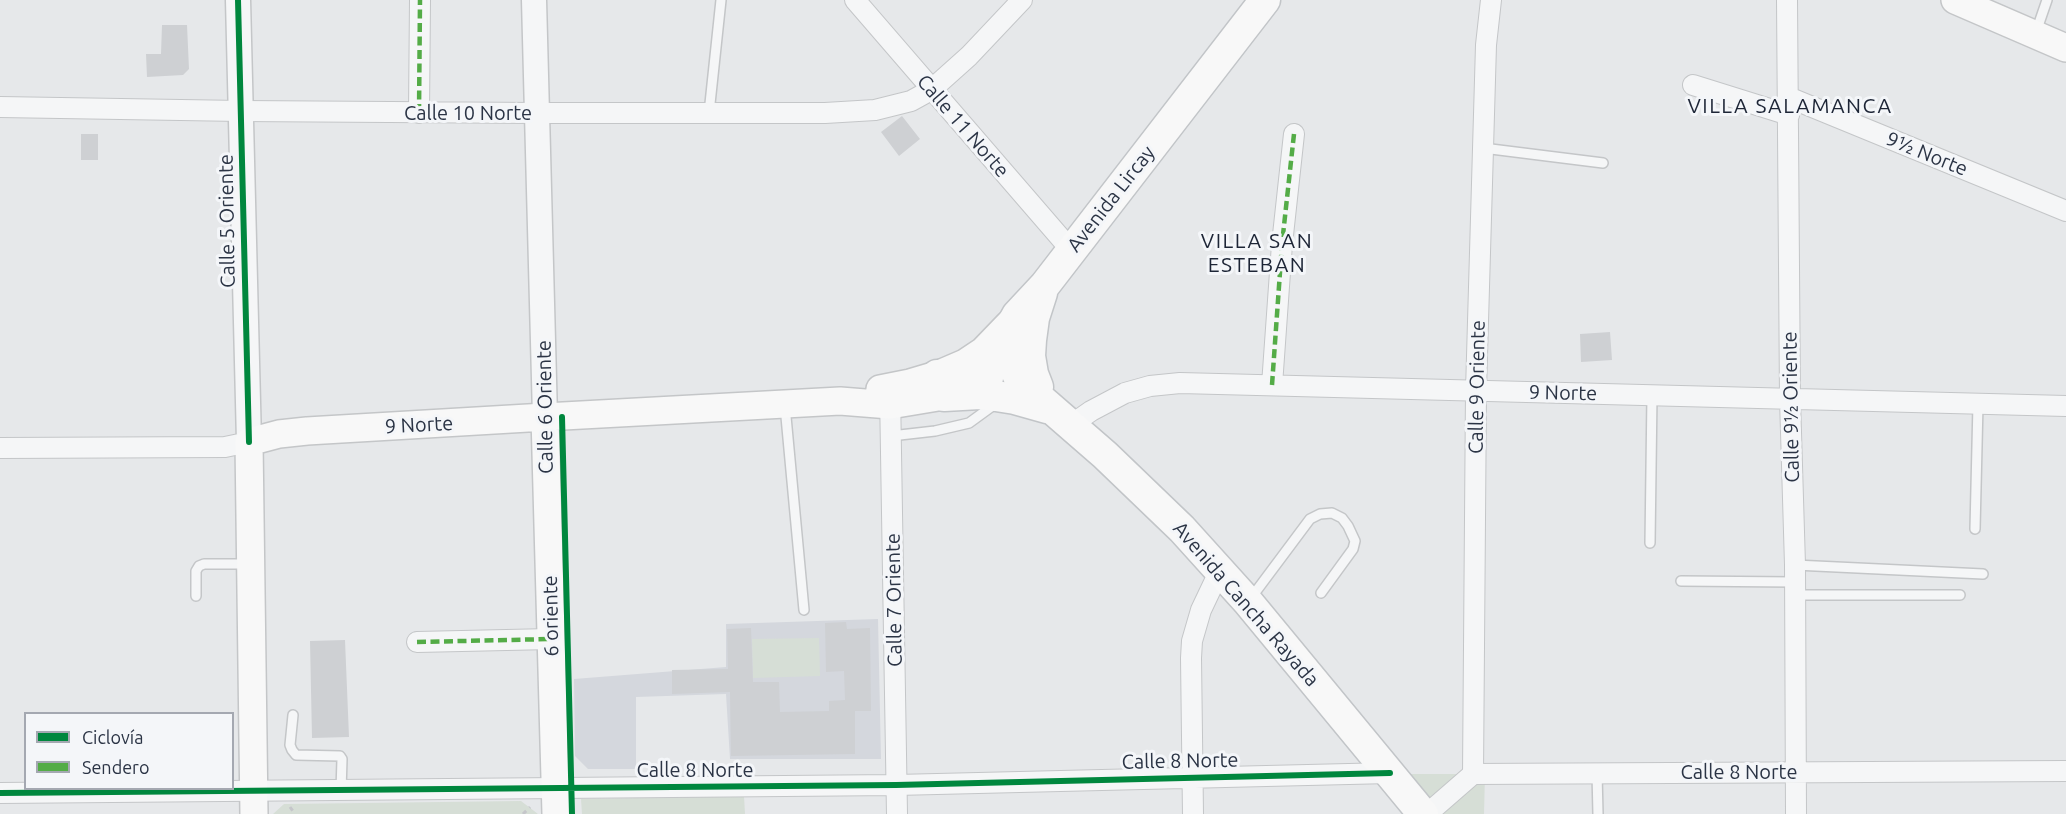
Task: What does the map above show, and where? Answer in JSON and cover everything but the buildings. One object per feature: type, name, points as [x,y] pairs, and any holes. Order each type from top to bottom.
[{"type":"main road","name":"Avenida Lircay","points":[[1045,285],[1265,0]]},
{"type":"main road","points":[[1955,0],[2066,48]]},
{"type":"main road","name":"Avenida Cancha Rayada","points":[[1045,285],[1026,316],[1012,324],[1010,349],[1013,365],[1021,382],[1143,490],[1220,570],[1425,814]]},
{"type":"main road","points":[[941,386],[965,363],[1026,316]]},
{"type":"main road","name":"Avenida Cancha Rayada","points":[[1026,316],[1031,340],[1033,374],[1044,399],[1051,408]]},
{"type":"main road","points":[[941,386],[980,394],[990,387],[1010,349]]},
{"type":"main road","name":"9 Norte","points":[[249,442],[279,434],[308,431],[840,401],[890,396],[941,386]]},
{"type":"main road","points":[[990,387],[1015,399],[1051,408]]},
{"type":"main road","name":"Calle 6 Oriente","points":[[545,417],[556,814]]},
{"type":"main road","name":"Calle 5 Oriente","points":[[249,442],[253,803]]},
{"type":"street","name":"Calle 5 Oriente","points":[[238,0],[249,442]]},
{"type":"street","points":[[419,113],[420,0]]},
{"type":"street","name":"Calle 6 Oriente","points":[[534,0],[545,417]]},
{"type":"street","name":"Calle 11 Norte","points":[[855,0],[1071,250]]},
{"type":"street","name":"Calle 10 Norte","points":[[0,107],[419,113],[825,113],[875,110],[911,101],[931,90],[969,56],[1022,0]]},
{"type":"street","name":"Calle 9 Oriente","points":[[1473,774],[1476,391],[1486,45],[1491,0]]},
{"type":"street","name":"Calle 9½ Oriente","points":[[1787,0],[1796,814]]},
{"type":"street","name":"9½ Norte","points":[[1693,85],[1789,106],[2066,211]]},
{"type":"street","points":[[1272,385],[1281,254],[1294,134]]},
{"type":"street","name":"9 Norte","points":[[1051,408],[1113,399],[1150,386],[1180,383],[2066,406]]},
{"type":"street","name":"Calle 7 Oriente","points":[[890,396],[897,814]]},
{"type":"street","name":"9 Norte","points":[[0,448],[225,447],[249,442]]},
{"type":"street","points":[[1193,814],[1192,641],[1201,610],[1220,570]]},
{"type":"street","points":[[417,642],[551,639]]},
{"type":"street","name":"Calle 8 Norte","points":[[1473,774],[2066,771]]},
{"type":"street","name":"Calle 8 Norte","points":[[0,794],[253,803],[341,791],[896,785],[1390,773]]},
{"type":"street","points":[[1425,814],[1473,774]]},
{"type":"lane","points":[[709,113],[721,0]]},
{"type":"lane","points":[[2035,34],[2047,0]]},
{"type":"lane","points":[[1483,148],[1604,163]]},
{"type":"lane","points":[[891,436],[935,431],[969,423],[991,407],[990,387]]},
{"type":"lane","points":[[1650,543],[1652,395]]},
{"type":"lane","points":[[785,404],[804,610]]},
{"type":"lane","points":[[1975,529],[1978,404]]},
{"type":"lane","points":[[1248,602],[1310,519],[1320,514],[1332,513],[1342,518],[1348,526],[1354,541],[1353,549],[1321,593]]},
{"type":"lane","points":[[196,596],[196,571],[199,566],[204,564],[250,564]]},
{"type":"lane","points":[[1681,581],[1794,581],[1983,574]]},
{"type":"lane","points":[[1794,581],[1960,595]]},
{"type":"lane","points":[[292,715],[290,745],[292,750],[296,755],[340,756],[342,759],[341,791]]},
{"type":"lane","points":[[1598,773],[1598,814]]},
{"type":"shaded area","points":[[878,619],[881,759],[730,759],[726,694],[636,697],[636,769],[588,769],[575,756],[574,679],[726,667],[726,624]]},
{"type":"shaded area","points":[[819,638],[820,676],[753,678],[752,639]]},
{"type":"shaded area","points":[[1410,774],[1485,774],[1484,814],[1444,814]]},
{"type":"shaded area","points":[[744,796],[745,814],[582,814],[581,799]]},
{"type":"shaded area","points":[[521,801],[538,814],[273,814],[284,804]]},
{"type":"marked path","points":[[419,113],[420,0]]},
{"type":"marked path","points":[[1272,385],[1282,244],[1294,134]]},
{"type":"marked path","points":[[417,642],[551,639]]},
{"type":"cycle path","points":[[238,0],[249,442]]},
{"type":"cycle path","name":"6 oriente","points":[[562,417],[572,814]]},
{"type":"cycle path","points":[[0,793],[896,785],[1390,773]]},
{"type":"district","name":"VILLA SALAMANCA","points":[[1790,106]]},
{"type":"district","name":"VILLA SAN ESTEBAN","points":[[1257,253]]}]
